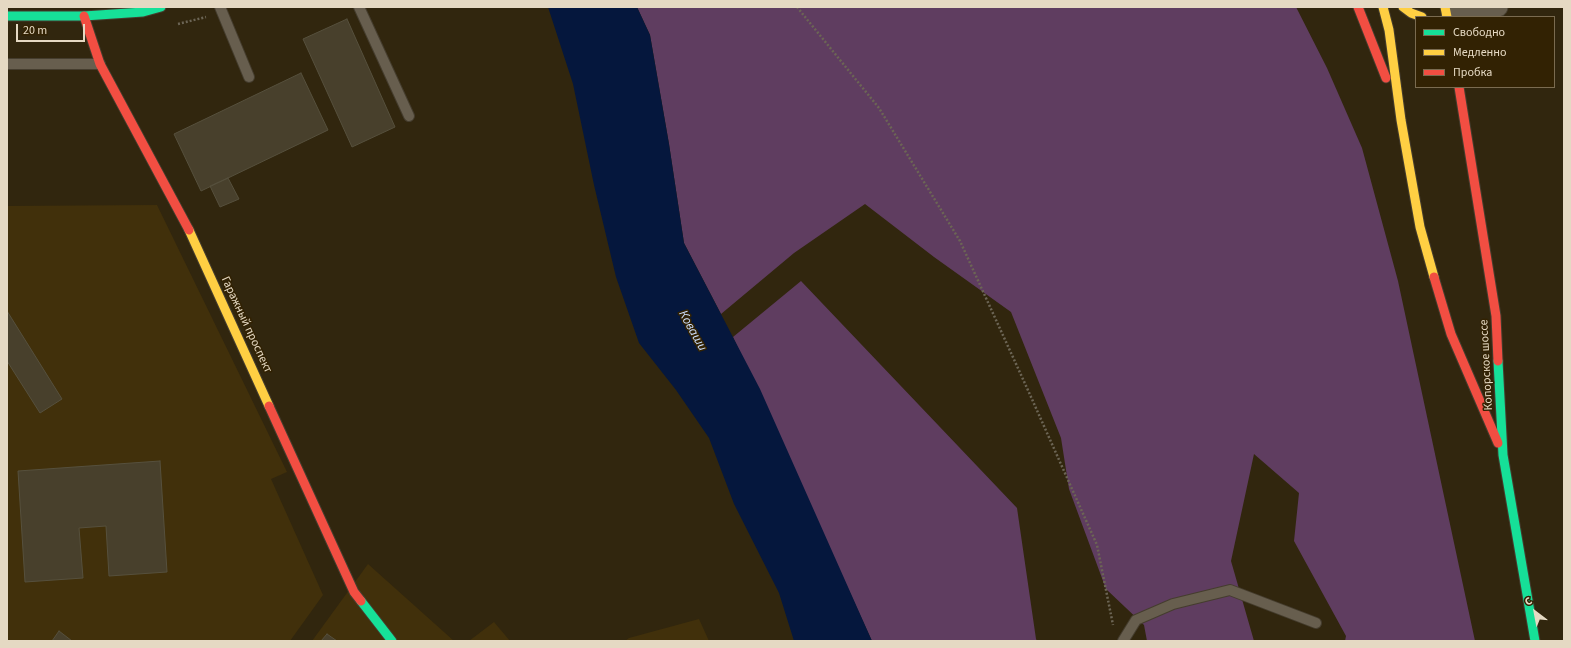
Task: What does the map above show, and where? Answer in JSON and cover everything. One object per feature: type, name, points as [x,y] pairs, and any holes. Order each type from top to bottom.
[{"type":"main road","points":[[7,16],[84,16],[143,12],[161,7]]},
{"type":"main road","points":[[1358,7],[1379,57],[1401,120]]},
{"type":"main road","points":[[1383,7],[1389,30],[1401,120],[1420,227],[1451,334],[1503,455]]},
{"type":"main road","points":[[1403,7],[1411,13],[1419,16]]},
{"type":"main road","name":"Гаражный проспект","points":[[84,16],[100,64],[186,224],[354,592],[392,641]]},
{"type":"main road","name":"Копорское шоссе","points":[[1459,88],[1496,316],[1503,455],[1535,641]]},
{"type":"street","points":[[1456,16],[1498,7]]},
{"type":"lane","points":[[358,7],[409,116]]},
{"type":"lane","points":[[221,10],[249,78]]},
{"type":"lane","points":[[7,64],[100,64]]},
{"type":"lane","points":[[1123,641],[1136,620],[1173,604],[1230,590],[1316,623]]},
{"type":"path","points":[[797,7],[879,108],[960,240],[1028,388],[1097,545],[1113,626]]},
{"type":"path","points":[[177,24],[221,10]]},
{"type":"shaded area","points":[[637,7],[1296,7],[1327,68],[1362,148],[1398,281],[1475,641],[1345,641],[1346,636],[1294,541],[1299,493],[1254,454],[1231,561],[1254,641],[1147,641],[1144,625],[1106,589],[1069,489],[1061,438],[1011,312],[934,257],[865,204],[794,253],[721,314],[684,243],[650,35]]},
{"type":"shaded area","points":[[157,205],[287,472],[271,479],[323,595],[290,641],[7,641],[7,206]]},
{"type":"shaded area","points":[[801,281],[1017,508],[1037,641],[872,641],[733,337]]},
{"type":"shaded area","points":[[368,564],[454,641],[312,641]]},
{"type":"shaded area","points":[[699,619],[709,641],[625,641],[629,638]]},
{"type":"shaded area","points":[[494,622],[510,641],[469,641]]},
{"type":"water","name":"Коваши","points":[[548,7],[637,7],[650,35],[684,243],[760,389],[872,641],[794,641],[779,593],[734,504],[709,438],[676,390],[639,343],[616,277],[594,185],[573,84]]},
{"type":"building","points":[[347,19],[395,127],[352,147],[303,39]]},
{"type":"building","points":[[301,73],[328,130],[201,191],[174,134]]},
{"type":"building","points":[[228,178],[239,199],[220,207],[210,186]]},
{"type":"building","points":[[7,311],[62,399],[40,413],[7,361]]},
{"type":"building","points":[[160,461],[167,572],[109,576],[106,526],[79,528],[83,578],[25,582],[18,471]]},
{"type":"building","points":[[59,631],[72,641],[52,641]]},
{"type":"building","points":[[327,634],[337,641],[321,641]]},
{"type":"traffic: fast","points":[[7,16],[84,16],[143,12],[161,7]]},
{"type":"traffic: fast","points":[[1498,361],[1503,455],[1535,641]]},
{"type":"traffic: fast","points":[[361,601],[392,641]]},
{"type":"traffic: slow","points":[[1383,7],[1389,30],[1401,120],[1420,227],[1434,277]]},
{"type":"traffic: slow","points":[[1403,7],[1411,13],[1419,16]]},
{"type":"traffic: slow","points":[[1445,7],[1447,16]]},
{"type":"traffic: slow","points":[[189,230],[269,406]]},
{"type":"traffic: jam","points":[[1358,7],[1386,78]]},
{"type":"traffic: jam","points":[[84,16],[100,64],[189,230]]},
{"type":"traffic: jam","points":[[1459,88],[1496,316],[1498,361]]},
{"type":"traffic: jam","points":[[1434,277],[1451,334],[1498,443]]},
{"type":"traffic: jam","points":[[269,406],[354,592],[361,601]]}]
